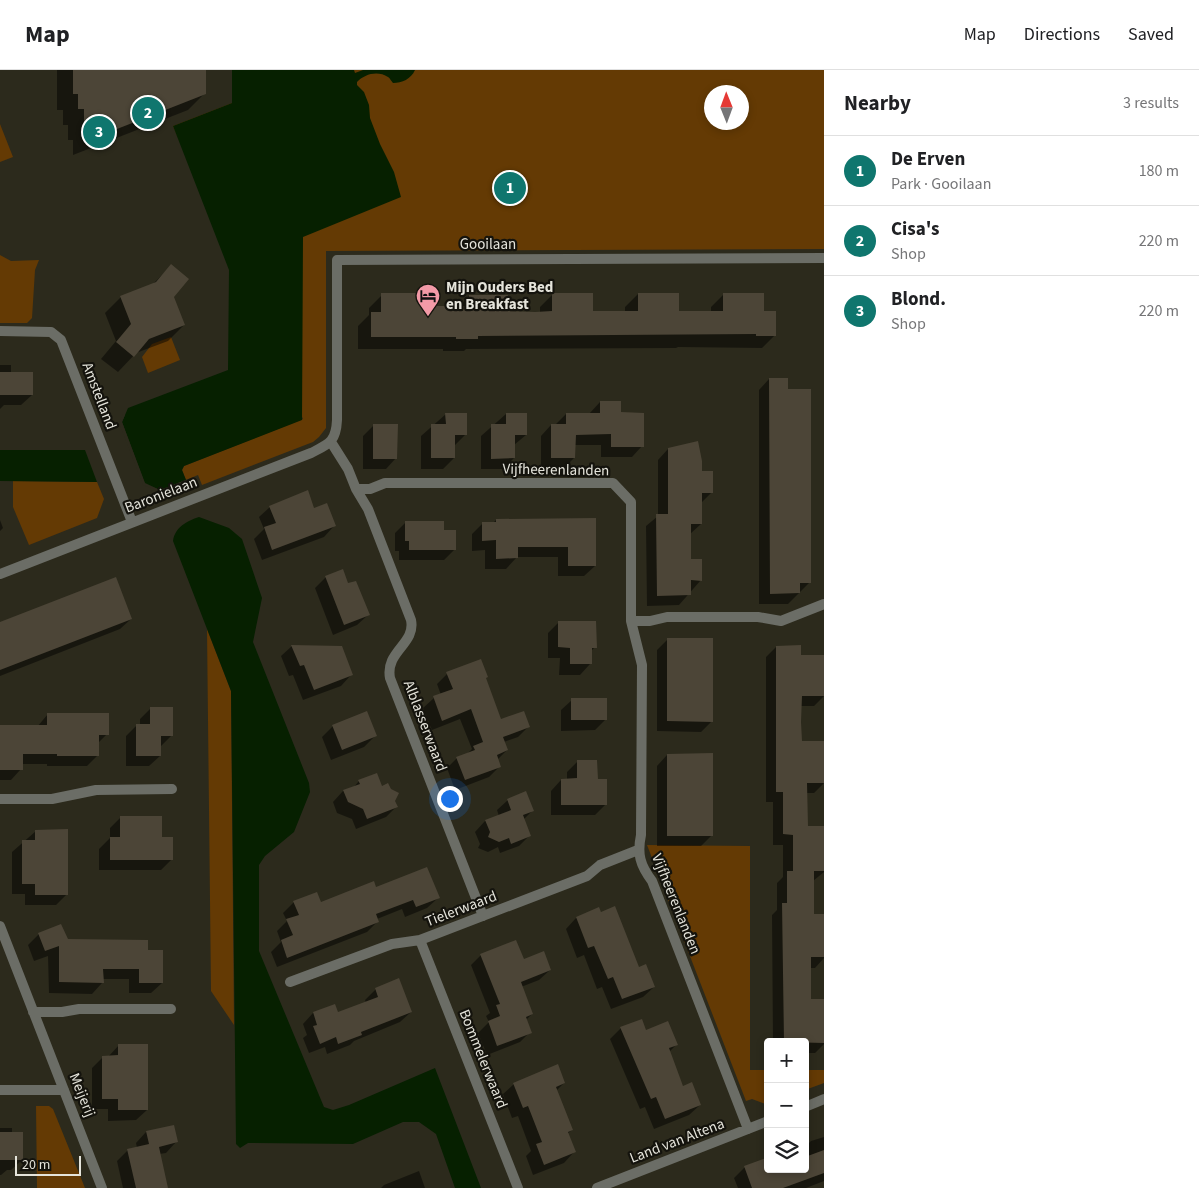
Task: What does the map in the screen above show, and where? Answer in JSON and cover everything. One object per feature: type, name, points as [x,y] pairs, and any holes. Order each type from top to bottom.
[{"type":"street","name":"Gooilaan","points":[[331,442],[335,436],[337,420],[337,260],[824,258]]},
{"type":"street","name":"Amstelland","points":[[0,331],[51,332],[59,337],[64,344],[132,522]]},
{"type":"street","name":"Alblasserwaard","points":[[331,442],[348,469],[356,489],[368,509],[412,624],[408,637],[391,661],[390,674],[392,683],[483,916]]},
{"type":"street","name":"Baronielaan","points":[[0,574],[311,453],[331,442]]},
{"type":"street","name":"Vijfheerenlanden","points":[[356,489],[370,489],[385,483],[613,483],[631,502],[631,621],[642,665],[642,835],[638,850],[645,872],[652,881],[748,1129]]},
{"type":"street","points":[[631,621],[650,621],[667,617],[758,617],[781,621],[824,604]]},
{"type":"street","points":[[0,799],[52,799],[96,790],[172,789]]},
{"type":"street","name":"Tielerwaard","points":[[290,982],[392,944],[420,940],[587,876],[600,865],[638,850]]},
{"type":"street","name":"Meijerij","points":[[0,926],[102,1188]]},
{"type":"street","name":"Bommelerwaard","points":[[420,940],[518,1188]]},
{"type":"street","points":[[33,1012],[62,1012],[79,1009],[171,1009]]},
{"type":"street","points":[[0,1090],[64,1090]]},
{"type":"street","points":[[809,1105],[824,1099]]},
{"type":"street","name":"Land van Altena","points":[[604,1187],[764,1123]]},
{"type":"shaded area","points":[[232,70],[824,70],[824,249],[326,251],[326,428],[313,442],[202,485],[198,475],[186,480],[182,470],[184,466],[303,419],[173,126],[232,103]]},
{"type":"shaded area","points":[[232,70],[354,70],[355,73],[363,70],[415,70],[409,78],[400,82],[393,83],[388,77],[376,73],[367,75],[357,82],[357,85],[364,92],[369,105],[370,118],[394,172],[401,197],[303,237],[302,420],[184,466],[182,470],[186,480],[160,490],[145,484],[122,422],[128,408],[228,370],[229,270],[173,126],[232,103]]},
{"type":"shaded area","points":[[0,124],[13,157],[0,162]]},
{"type":"shaded area","points":[[0,255],[11,261],[39,260],[35,270],[32,318],[27,323],[0,323]]},
{"type":"shaded area","points":[[171,337],[180,360],[148,373],[142,357],[152,344]]},
{"type":"shaded area","points":[[0,450],[85,450],[97,482],[0,481]]},
{"type":"shaded area","points":[[13,481],[97,482],[104,499],[97,518],[29,545],[13,507]]},
{"type":"shaded area","points":[[199,517],[229,528],[242,539],[262,598],[253,642],[309,783],[310,792],[294,832],[265,856],[259,865],[259,951],[324,1107],[333,1110],[349,1105],[435,1068],[481,1188],[455,1188],[436,1134],[419,1122],[403,1122],[353,1144],[248,1143],[240,1148],[236,1144],[231,691],[173,541],[176,532],[182,525]]},
{"type":"shaded area","points":[[207,629],[231,691],[234,1025],[211,991]]},
{"type":"shaded area","points":[[647,845],[750,846],[750,1070],[764,1070],[764,1104],[752,1099],[746,1101]]},
{"type":"shaded area","points":[[809,1070],[824,1070],[824,1083],[809,1089]]},
{"type":"shaded area","points":[[36,1106],[49,1106],[53,1109],[85,1188],[37,1188]]},
{"type":"pier","points":[[123,414],[125,415],[122,422],[145,483],[160,490],[188,479],[188,482],[160,492],[143,485],[119,423]]},
{"type":"building","points":[[73,70],[206,70],[206,94],[89,140],[89,124],[84,125],[84,109],[78,109],[78,94],[73,94]]},
{"type":"building","points":[[171,264],[189,279],[174,297],[185,325],[149,339],[134,357],[116,342],[131,324],[120,296],[156,282]]},
{"type":"building","points":[[381,293],[422,293],[422,306],[469,306],[469,295],[508,295],[508,311],[535,312],[552,311],[552,293],[593,293],[593,311],[638,311],[638,293],[679,293],[679,311],[723,311],[723,293],[764,293],[764,311],[776,311],[776,336],[756,336],[756,334],[478,336],[478,339],[456,339],[456,337],[371,337],[371,312],[381,312]]},
{"type":"building","points":[[0,372],[33,372],[33,395],[0,395]]},
{"type":"building","points":[[769,378],[788,378],[788,389],[811,389],[811,583],[800,583],[800,593],[770,594]]},
{"type":"building","points":[[600,401],[621,401],[621,412],[644,413],[644,447],[611,447],[611,434],[576,435],[575,458],[551,458],[551,424],[566,424],[566,413],[600,413]]},
{"type":"building","points":[[445,413],[467,413],[467,435],[455,435],[455,458],[431,458],[431,424],[446,424]]},
{"type":"building","points":[[506,413],[527,413],[527,435],[515,435],[515,458],[491,459],[491,424],[506,424]]},
{"type":"building","points":[[373,424],[398,424],[397,459],[373,459]]},
{"type":"building","points":[[698,441],[702,471],[713,471],[713,493],[702,493],[702,524],[691,524],[691,559],[702,559],[702,581],[691,580],[691,595],[657,596],[656,514],[668,514],[668,448]]},
{"type":"building","points":[[308,490],[314,508],[327,503],[336,526],[272,550],[264,527],[276,523],[269,506]]},
{"type":"building","points":[[596,518],[596,566],[568,566],[568,547],[518,547],[518,558],[496,559],[496,540],[482,541],[482,522],[496,522],[496,519]]},
{"type":"building","points":[[405,521],[444,521],[444,530],[456,530],[456,550],[409,550],[409,541],[405,541]]},
{"type":"building","points":[[343,569],[348,583],[356,581],[370,615],[344,625],[325,576]]},
{"type":"building","points":[[116,577],[132,619],[0,670],[0,622]]},
{"type":"building","points":[[558,621],[596,621],[597,648],[592,648],[592,664],[570,664],[570,648],[558,647]]},
{"type":"building","points":[[667,638],[713,638],[713,722],[667,721]]},
{"type":"building","points":[[291,645],[342,646],[353,675],[314,690],[304,665],[300,666]]},
{"type":"building","points":[[801,645],[801,655],[824,655],[824,696],[802,696],[801,722],[802,741],[824,741],[824,783],[807,783],[808,826],[824,826],[824,871],[814,871],[814,914],[824,914],[824,957],[811,957],[811,999],[824,999],[824,1043],[809,1043],[809,1038],[784,1038],[782,903],[787,903],[787,871],[793,871],[793,835],[783,834],[783,792],[776,792],[776,646]]},
{"type":"building","points":[[481,659],[501,719],[524,711],[530,727],[503,737],[508,750],[497,755],[501,767],[465,780],[456,757],[475,750],[473,746],[483,742],[471,709],[442,721],[433,696],[453,689],[446,672]]},
{"type":"building","points":[[571,698],[607,698],[607,720],[571,720]]},
{"type":"building","points":[[150,707],[173,707],[173,736],[161,736],[161,756],[136,756],[136,724],[150,724]]},
{"type":"building","points":[[367,711],[377,736],[342,750],[332,725]]},
{"type":"building","points":[[47,713],[109,713],[109,735],[99,735],[99,756],[23,754],[23,770],[0,770],[0,725],[47,725]]},
{"type":"building","points":[[713,753],[713,836],[667,836],[667,754]]},
{"type":"building","points":[[577,760],[597,760],[598,779],[607,779],[607,805],[561,805],[561,779],[577,778]]},
{"type":"building","points":[[377,773],[382,786],[388,783],[391,789],[399,793],[395,801],[398,807],[367,819],[363,809],[348,802],[343,790],[360,784],[358,780]]},
{"type":"building","points":[[526,791],[534,811],[523,815],[531,836],[511,844],[509,838],[499,842],[488,837],[490,832],[485,820],[511,810],[507,799]]},
{"type":"building","points":[[120,816],[162,816],[162,837],[173,837],[173,860],[110,860],[110,837],[120,837]]},
{"type":"building","points":[[68,829],[68,895],[35,895],[35,884],[22,884],[22,840],[35,840],[35,830]]},
{"type":"building","points":[[427,867],[440,898],[416,907],[413,900],[376,914],[379,922],[287,958],[281,940],[293,935],[286,919],[299,915],[293,901],[317,892],[321,902],[374,881],[376,887]]},
{"type":"building","points":[[615,906],[639,967],[646,964],[655,987],[622,999],[613,977],[608,979],[594,946],[588,948],[576,917],[599,907],[601,912]]},
{"type":"building","points":[[61,924],[68,939],[148,940],[148,950],[163,950],[163,983],[139,983],[139,969],[103,969],[104,983],[59,982],[59,946],[45,951],[38,933]]},
{"type":"building","points":[[516,940],[524,959],[544,951],[551,970],[521,982],[533,1014],[526,1017],[532,1033],[497,1046],[488,1021],[500,1016],[496,1005],[500,1004],[480,954]]},
{"type":"building","points":[[399,978],[412,1012],[361,1032],[362,1035],[338,1044],[336,1037],[320,1044],[313,1026],[317,1025],[313,1012],[335,1004],[338,1012],[378,997],[375,988]]},
{"type":"building","points":[[642,1019],[646,1030],[668,1021],[678,1045],[669,1048],[683,1086],[692,1082],[701,1105],[665,1119],[656,1097],[651,1099],[620,1027]]},
{"type":"building","points":[[118,1044],[148,1044],[148,1110],[118,1110],[118,1099],[102,1099],[102,1056],[118,1055]]},
{"type":"building","points":[[558,1064],[565,1083],[556,1087],[573,1130],[568,1132],[576,1152],[544,1165],[536,1144],[542,1142],[528,1106],[523,1108],[513,1083]]},
{"type":"building","points":[[174,1125],[178,1142],[159,1147],[168,1188],[136,1188],[127,1149],[149,1144],[146,1131]]},
{"type":"building","points":[[0,1132],[23,1132],[23,1160],[0,1160]]},
{"type":"building","points":[[824,1150],[824,1173],[783,1188],[752,1188],[744,1166],[764,1159],[764,1173],[809,1173],[809,1156]]},
{"type":"place","name":"Cisa's","points":[[148,113]]},
{"type":"place","name":"Blond.","points":[[99,132]]},
{"type":"place","name":"De Erven","points":[[510,188]]},
{"type":"place","name":"Mijn Ouders Bed en Breakfast","points":[[428,317]]}]
